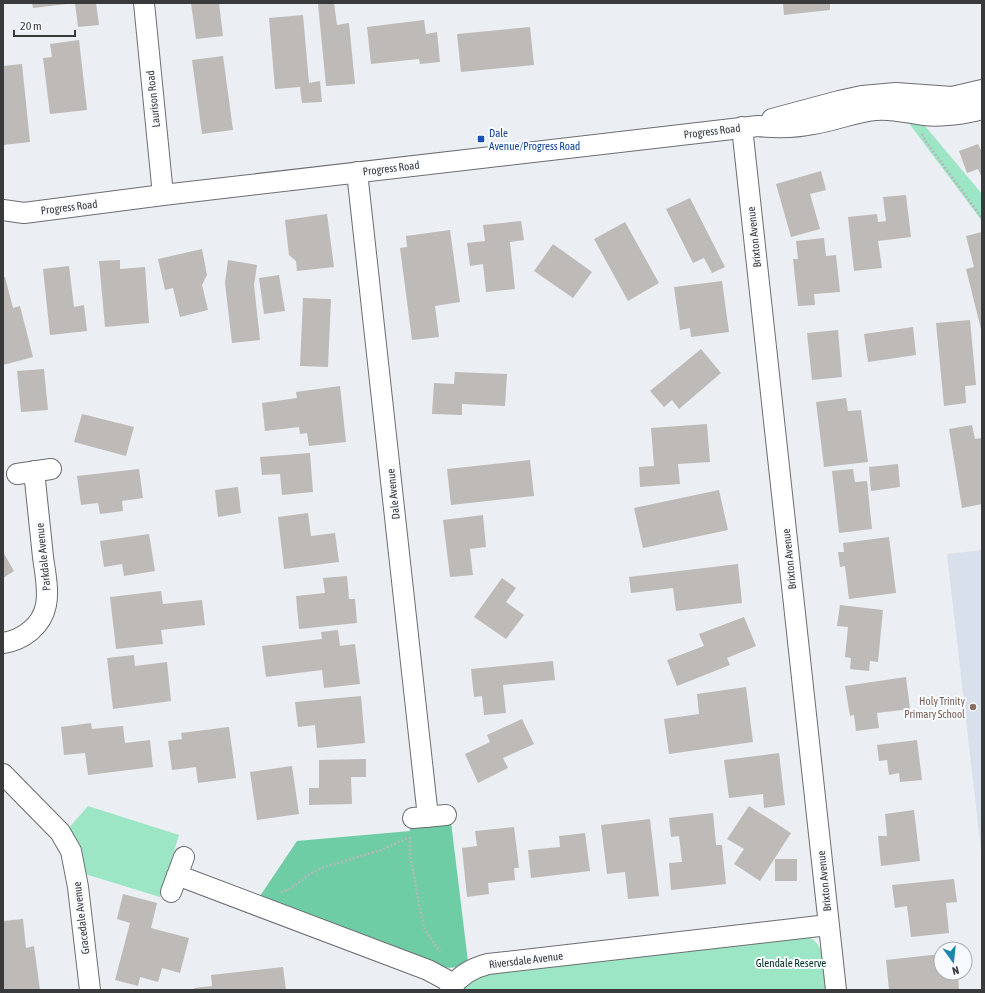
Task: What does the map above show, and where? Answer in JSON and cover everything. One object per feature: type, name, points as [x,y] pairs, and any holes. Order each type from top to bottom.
[{"type":"street","name":"Laurison Road","points":[[144,3],[163,195]]},
{"type":"street","name":"Progress Road","points":[[750,126],[848,98],[896,93],[952,97],[982,90]]},
{"type":"street","name":"Progress Road","points":[[3,210],[24,213],[163,195],[750,126],[799,126],[874,110],[884,109],[923,115],[944,115],[982,109]]},
{"type":"street","name":"Brixton Avenue","points":[[750,126],[828,925],[836,990]]},
{"type":"street","name":"Dale Avenue","points":[[357,172],[424,822]]},
{"type":"street","name":"Progress Road","points":[[3,222],[24,213]]},
{"type":"street","name":"Parkdale Avenue","points":[[3,643],[19,639],[30,632],[39,623],[46,606],[47,586],[34,472]]},
{"type":"street","name":"Gracedale Avenue","points":[[3,774],[48,818],[70,846],[78,887],[90,990]]},
{"type":"street","name":"Riversdale Avenue","points":[[184,857],[174,884],[428,970],[452,987],[472,969],[488,964],[828,925]]},
{"type":"path","points":[[923,115],[923,137],[982,218]]},
{"type":"path","points":[[278,892],[290,889],[310,874],[321,868],[381,850],[424,822]]},
{"type":"path","points":[[424,822],[410,856],[425,930],[442,956]]},
{"type":"shaded area","name":"Holy Trinity Primary School","points":[[982,550],[982,859],[947,554]]},
{"type":"green space","points":[[905,118],[920,120],[982,194],[982,221]]},
{"type":"green space","points":[[88,806],[179,835],[160,897],[85,874],[81,851],[68,829]]},
{"type":"green space","points":[[451,822],[468,962],[462,965],[453,968],[443,967],[258,899],[297,841],[410,831],[410,826]]},
{"type":"green space","name":"Glendale Reserve","points":[[809,937],[815,941],[822,953],[827,990],[460,990],[467,981],[485,973]]},
{"type":"building","points":[[32,3],[66,3],[67,4],[33,8]]},
{"type":"building","points":[[75,3],[96,3],[99,25],[78,27]]},
{"type":"building","points":[[191,3],[219,3],[223,36],[196,39]]},
{"type":"building","points":[[334,3],[337,25],[349,23],[355,84],[326,86],[318,4]]},
{"type":"building","points":[[783,3],[830,3],[830,10],[784,15]]},
{"type":"building","points":[[303,15],[309,83],[320,81],[322,102],[302,103],[300,87],[275,89],[269,18]]},
{"type":"building","points":[[424,20],[426,34],[437,32],[440,62],[420,64],[419,59],[371,64],[367,27]]},
{"type":"building","points":[[530,27],[534,65],[461,72],[457,34]]},
{"type":"building","points":[[79,40],[87,110],[50,114],[43,58],[52,57],[50,44]]},
{"type":"building","points":[[223,56],[233,130],[202,134],[192,60]]},
{"type":"building","points":[[22,64],[30,142],[3,145],[3,66]]},
{"type":"building","points":[[978,144],[982,152],[982,178],[978,169],[967,173],[959,151]]},
{"type":"building","points":[[821,171],[826,190],[810,194],[820,229],[791,237],[776,184]]},
{"type":"building","points":[[906,195],[911,237],[878,241],[882,268],[854,271],[848,217],[877,214],[878,222],[886,221],[883,197]]},
{"type":"building","points":[[690,198],[725,267],[712,273],[704,258],[693,263],[666,209]]},
{"type":"building","points":[[327,214],[334,267],[297,271],[296,261],[289,255],[285,220]]},
{"type":"building","points":[[521,221],[524,240],[510,242],[515,289],[486,292],[483,264],[470,266],[467,243],[485,241],[483,225]]},
{"type":"building","points":[[625,222],[659,283],[628,301],[594,239]]},
{"type":"building","points":[[450,230],[460,302],[435,306],[439,337],[412,340],[400,248],[407,247],[406,236]]},
{"type":"building","points":[[982,232],[981,329],[966,269],[974,267],[966,236]]},
{"type":"building","points":[[824,238],[826,256],[836,255],[840,292],[814,294],[815,305],[798,306],[793,259],[798,259],[796,241]]},
{"type":"building","points":[[553,244],[592,272],[573,298],[534,271]]},
{"type":"building","points":[[202,249],[207,275],[202,285],[208,310],[180,317],[173,288],[165,290],[158,259]]},
{"type":"building","points":[[120,260],[120,269],[145,267],[149,323],[105,327],[99,261]]},
{"type":"building","points":[[228,260],[257,265],[254,285],[260,340],[232,343],[225,283]]},
{"type":"building","points":[[69,266],[74,307],[84,305],[87,331],[50,335],[43,269]]},
{"type":"building","points":[[279,275],[285,311],[264,314],[259,278]]},
{"type":"building","points":[[3,277],[5,277],[13,308],[20,306],[33,357],[3,365]]},
{"type":"building","points":[[722,281],[729,332],[691,337],[690,328],[680,330],[674,287]]},
{"type":"building","points":[[303,298],[331,299],[328,367],[300,366]]},
{"type":"building","points":[[970,320],[976,385],[965,386],[966,403],[944,406],[936,323]]},
{"type":"building","points":[[913,327],[916,355],[868,362],[864,334]]},
{"type":"building","points":[[838,330],[842,377],[812,380],[807,333]]},
{"type":"building","points":[[701,349],[721,373],[679,409],[672,400],[664,407],[650,391]]},
{"type":"building","points":[[44,369],[48,410],[21,412],[17,371]]},
{"type":"building","points":[[455,372],[507,374],[505,406],[462,404],[462,415],[432,414],[434,383],[454,384]]},
{"type":"building","points":[[340,386],[346,442],[309,446],[307,433],[300,434],[299,427],[265,431],[262,403],[297,398],[296,392]]},
{"type":"building","points":[[846,398],[848,411],[861,410],[868,462],[824,467],[816,402]]},
{"type":"building","points":[[82,414],[134,427],[126,456],[74,442]]},
{"type":"building","points":[[707,424],[710,462],[678,464],[680,484],[640,487],[639,467],[654,466],[651,428]]},
{"type":"building","points":[[972,425],[975,439],[982,438],[982,504],[962,508],[949,429]]},
{"type":"building","points":[[310,453],[313,492],[282,495],[280,474],[262,475],[260,457]]},
{"type":"building","points":[[530,460],[534,496],[451,505],[447,469]]},
{"type":"building","points":[[898,464],[900,487],[871,491],[869,467]]},
{"type":"building","points":[[139,469],[143,498],[122,501],[123,511],[100,514],[98,503],[81,505],[77,476]]},
{"type":"building","points":[[853,469],[855,482],[867,481],[872,529],[839,533],[832,471]]},
{"type":"building","points":[[238,487],[241,513],[218,517],[215,490]]},
{"type":"building","points":[[719,490],[728,530],[643,548],[634,508]]},
{"type":"building","points":[[308,513],[311,536],[335,533],[339,562],[284,569],[278,517]]},
{"type":"building","points":[[483,515],[486,547],[470,549],[473,575],[450,577],[443,520]]},
{"type":"building","points":[[149,534],[155,571],[124,576],[122,564],[104,567],[100,541]]},
{"type":"building","points":[[889,537],[896,593],[849,599],[845,566],[840,567],[838,552],[844,552],[843,543]]},
{"type":"building","points":[[3,552],[14,571],[3,578]]},
{"type":"building","points":[[738,564],[742,603],[676,611],[673,588],[631,593],[629,577]]},
{"type":"building","points":[[347,576],[349,599],[355,599],[357,623],[299,629],[296,596],[325,593],[323,578]]},
{"type":"building","points":[[502,578],[516,588],[506,602],[524,615],[506,639],[474,617]]},
{"type":"building","points":[[161,591],[163,604],[202,600],[205,625],[161,630],[163,644],[116,649],[110,597]]},
{"type":"building","points":[[840,605],[883,610],[878,662],[870,661],[869,671],[850,669],[851,658],[845,657],[848,627],[837,626]]},
{"type":"building","points":[[744,617],[756,646],[727,658],[730,665],[677,686],[667,660],[704,646],[699,634]]},
{"type":"building","points":[[338,630],[340,646],[355,644],[360,684],[324,688],[322,670],[266,677],[262,646],[322,639],[321,632]]},
{"type":"building","points":[[134,655],[135,666],[167,662],[171,701],[113,709],[107,658]]},
{"type":"building","points":[[553,661],[555,680],[503,685],[506,713],[484,715],[482,696],[474,697],[471,669]]},
{"type":"building","points":[[906,677],[910,709],[877,713],[879,728],[856,731],[854,715],[850,716],[845,686]]},
{"type":"building","points":[[746,687],[753,742],[669,754],[664,719],[699,714],[697,694]]},
{"type":"building","points":[[361,696],[365,743],[317,748],[315,725],[298,727],[295,702]]},
{"type":"building","points":[[522,719],[534,744],[503,758],[508,768],[478,783],[465,754],[490,742],[487,735]]},
{"type":"building","points":[[91,723],[92,729],[123,726],[125,743],[150,740],[153,767],[88,775],[85,753],[64,755],[61,727]]},
{"type":"building","points":[[229,727],[236,778],[198,783],[196,767],[172,770],[168,741],[182,739],[181,733]]},
{"type":"building","points":[[917,740],[922,780],[900,782],[899,773],[889,775],[887,760],[879,761],[877,745]]},
{"type":"building","points":[[779,753],[785,805],[764,808],[763,794],[729,798],[724,760]]},
{"type":"building","points":[[366,759],[366,777],[351,777],[352,804],[309,805],[309,788],[319,788],[319,760]]},
{"type":"building","points":[[292,766],[299,814],[257,820],[250,772]]},
{"type":"building","points":[[749,806],[791,833],[760,881],[734,864],[744,849],[727,839]]},
{"type":"building","points":[[914,810],[920,861],[881,866],[878,836],[887,836],[885,814]]},
{"type":"building","points":[[713,813],[716,845],[722,845],[726,884],[671,890],[669,863],[682,862],[679,836],[671,837],[669,818]]},
{"type":"building","points":[[650,819],[659,896],[628,899],[625,872],[607,874],[601,825]]},
{"type":"building","points":[[514,827],[519,868],[514,868],[515,880],[488,883],[489,894],[467,897],[462,848],[477,846],[475,831]]},
{"type":"building","points":[[585,833],[590,871],[531,878],[528,850],[560,847],[559,836]]},
{"type":"building","points":[[775,859],[797,859],[797,881],[775,881]]},
{"type":"building","points":[[954,879],[957,902],[946,903],[949,933],[911,937],[907,906],[895,908],[892,885]]},
{"type":"building","points":[[123,894],[157,903],[151,928],[189,938],[180,973],[162,968],[158,982],[140,977],[138,986],[115,980],[130,923],[117,919]]},
{"type":"building","points":[[23,919],[26,948],[34,946],[40,990],[3,990],[3,921]]},
{"type":"building","points":[[933,955],[933,981],[958,981],[959,990],[889,990],[886,960]]},
{"type":"building","points":[[283,967],[286,990],[195,990],[194,988],[212,986],[211,975]]},
{"type":"place","name":"Dale Avenue/Progress Road","points":[[481,139]]},
{"type":"place","name":"Holy Trinity Primary School","points":[[973,707]]}]
